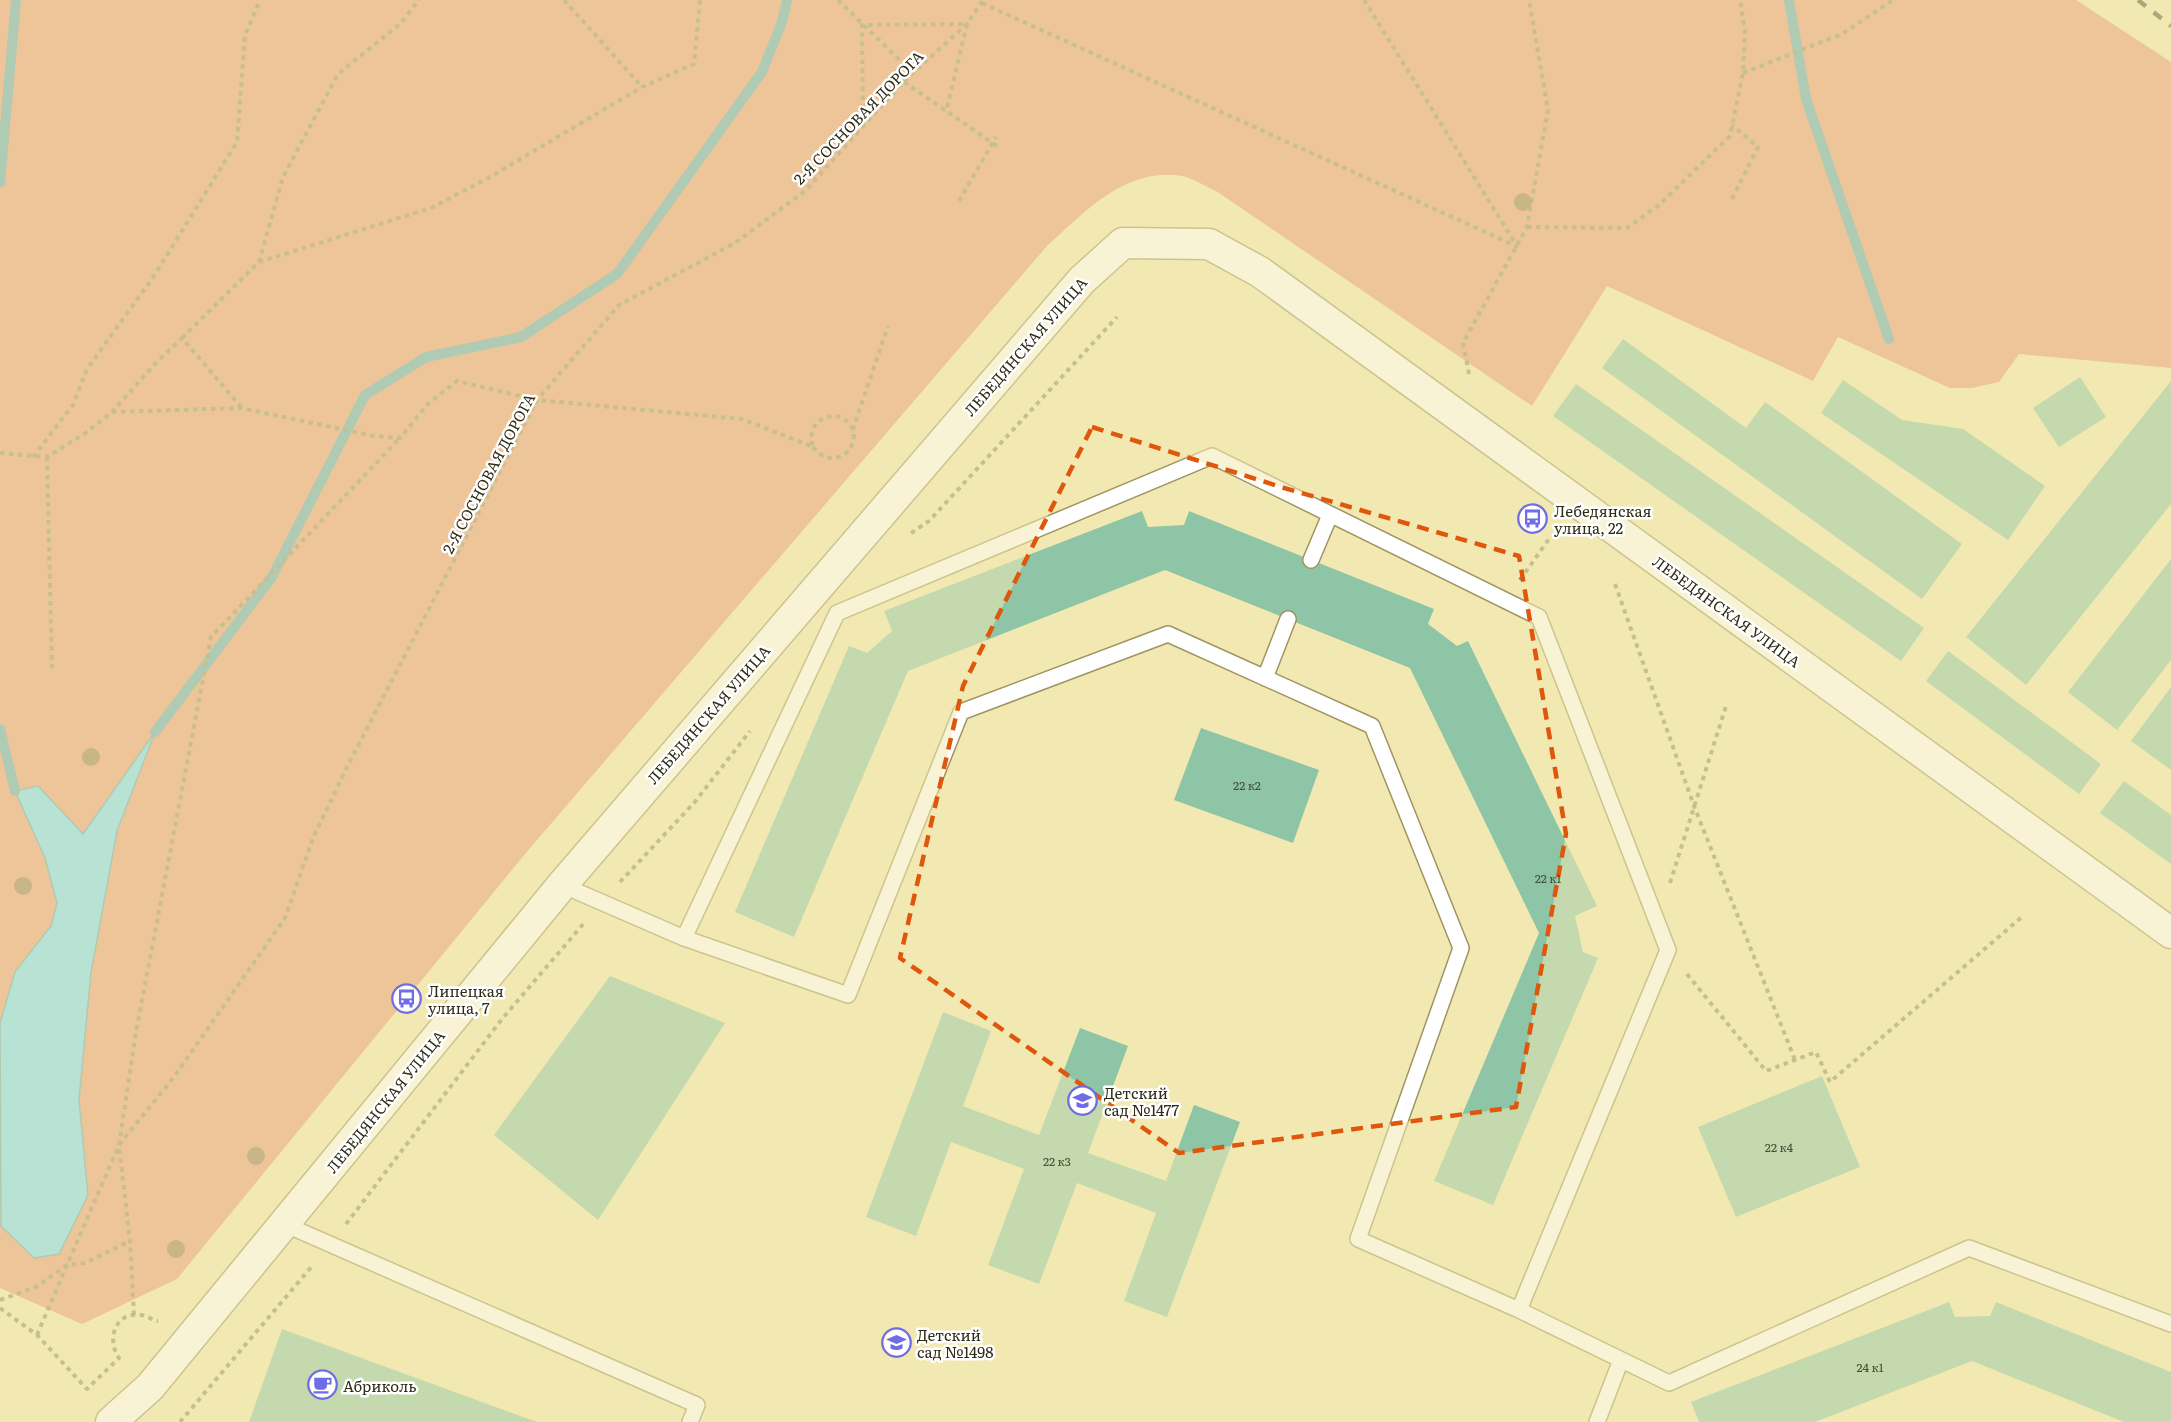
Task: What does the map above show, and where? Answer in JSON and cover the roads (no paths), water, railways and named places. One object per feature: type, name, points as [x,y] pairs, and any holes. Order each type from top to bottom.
[{"type":"street","name":"ЛЕБЕДЯНСКАЯ УЛИЦА","points":[[111,1422],[150,1387],[562,885],[1082,280],[1122,243],[1209,244],[1260,272],[2171,933]]},
{"type":"lane","points":[[684,938],[837,613],[1212,456],[1539,617],[1668,950],[1519,1310]]},
{"type":"lane","points":[[1311,560],[1330,515]]},
{"type":"lane","points":[[1264,678],[1288,619]]},
{"type":"lane","points":[[562,885],[684,938],[848,995],[961,712],[1168,634],[1372,726],[1461,948],[1358,1239],[1519,1310],[1669,1383],[1969,1248],[2171,1324]]},
{"type":"lane","points":[[284,1224],[697,1406],[690,1422]]},
{"type":"lane","points":[[1597,1422],[1621,1360]]},
{"type":"water","points":[[155,732],[117,831],[91,972],[79,1100],[88,1195],[59,1254],[34,1258],[1,1226],[0,1023],[15,972],[51,926],[57,903],[45,858],[15,791],[38,786],[83,834]]},
{"type":"waterway","points":[[0,183],[16,0]]},
{"type":"waterway","points":[[155,732],[272,577],[365,395],[426,357],[521,337],[617,274],[762,72],[782,22],[787,0]]},
{"type":"waterway","points":[[1789,0],[1806,99],[1889,339]]},
{"type":"waterway","points":[[0,729],[15,791]]},
{"type":"railway","points":[[2138,0],[2171,26]]},
{"type":"place","name":"Лебедянская улица, 22","points":[[1533,519]]},
{"type":"place","name":"Липецкая улица, 7","points":[[407,999]]},
{"type":"place","name":"Детский сад №1477","points":[[1083,1101]]},
{"type":"place","name":"Детский сад №1498","points":[[896,1343]]},
{"type":"place","name":"Абриколь","points":[[322,1385]]}]
